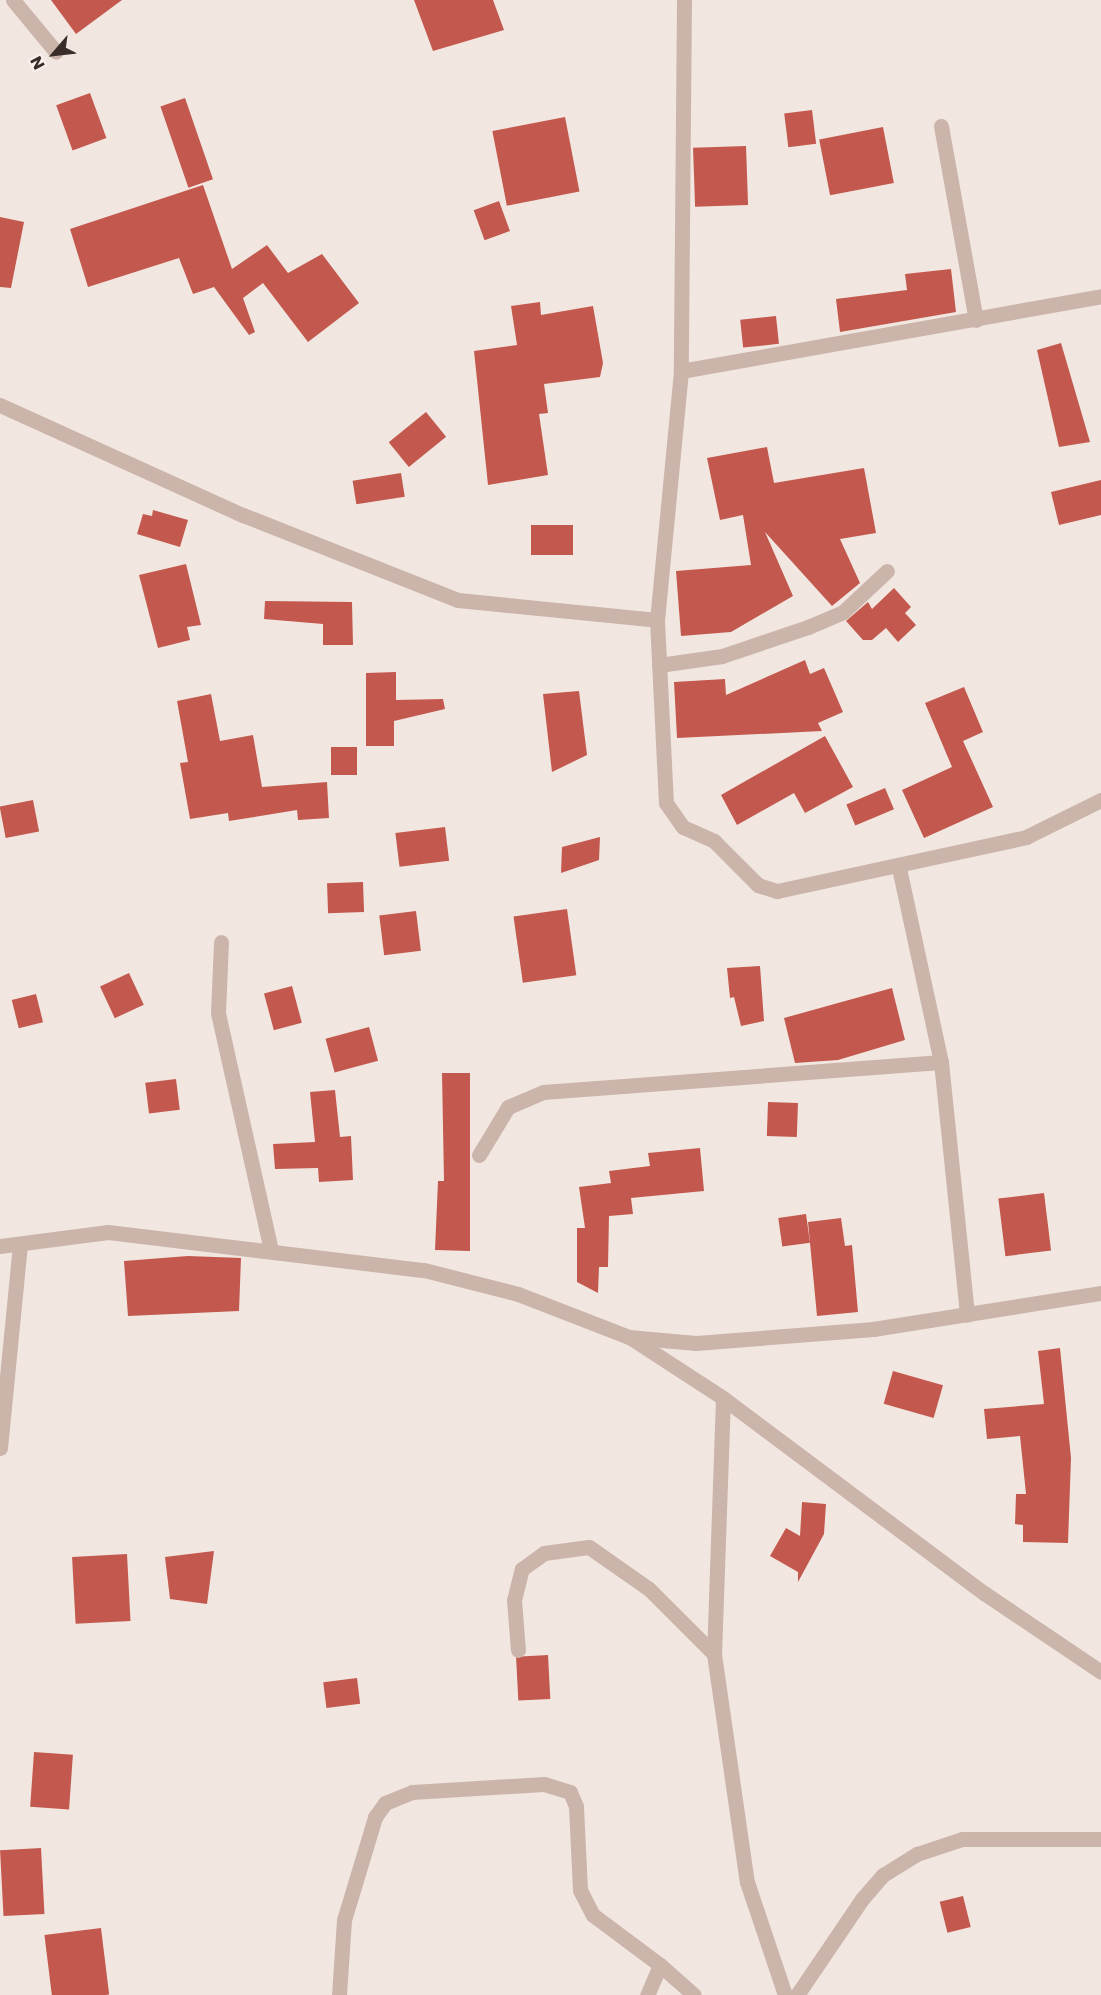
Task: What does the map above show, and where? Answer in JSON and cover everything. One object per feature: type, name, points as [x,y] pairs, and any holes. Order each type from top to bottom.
[{"type":"street","points":[[13,0],[56,52]]},
{"type":"street","points":[[684,0],[681,371],[657,620],[666,803],[683,826],[714,841],[759,885],[777,891],[900,868],[1026,837],[1101,800]]},
{"type":"street","points":[[941,126],[975,320]]},
{"type":"street","points":[[681,371],[1101,296]]},
{"type":"street","points":[[0,405],[243,515],[458,600],[657,620]]},
{"type":"street","points":[[659,665],[722,656],[808,627],[843,612],[887,571]]},
{"type":"street","points":[[900,868],[941,1062],[967,1315]]},
{"type":"street","points":[[221,942],[218,1013],[271,1250]]},
{"type":"street","points":[[479,1155],[508,1107],[543,1092],[941,1062]]},
{"type":"street","points":[[0,1246],[108,1232],[424,1270],[518,1294],[629,1337],[723,1398],[984,1593],[1101,1672]]},
{"type":"street","points":[[0,1448],[20,1244]]},
{"type":"street","points":[[629,1337],[742,1341],[967,1315],[1101,1293]]},
{"type":"street","points":[[723,1398],[714,1653],[747,1882],[785,1995]]},
{"type":"street","points":[[518,1650],[514,1600],[522,1569],[544,1553],[589,1547],[649,1589],[714,1653]]},
{"type":"street","points":[[339,1995],[344,1920],[375,1817],[385,1803],[412,1792],[544,1784],[570,1792],[577,1820],[580,1890],[588,1907],[694,1995]]},
{"type":"street","points":[[797,1995],[869,1891],[918,1854],[962,1839],[1101,1839]]},
{"type":"street","points":[[647,1995],[660,1965]]},
{"type":"building","points":[[51,0],[122,0],[76,34]]},
{"type":"building","points":[[414,0],[493,0],[504,30],[433,51]]},
{"type":"building","points":[[90,93],[106,138],[73,150],[56,105]]},
{"type":"building","points":[[185,98],[213,179],[188,188],[160,106]]},
{"type":"building","points":[[812,110],[816,144],[788,147],[784,113]]},
{"type":"building","points":[[565,117],[580,192],[507,206],[492,131]]},
{"type":"building","points":[[883,127],[894,183],[830,195],[819,139]]},
{"type":"building","points":[[746,146],[748,205],[695,207],[693,148]]},
{"type":"building","points":[[203,185],[232,269],[267,245],[288,273],[322,254],[359,303],[308,342],[263,283],[243,298],[255,332],[249,335],[214,287],[193,294],[179,258],[88,287],[70,229]]},
{"type":"building","points":[[499,201],[510,231],[485,240],[474,210]]},
{"type":"building","points":[[0,217],[24,222],[11,288],[0,287]]},
{"type":"building","points":[[951,269],[956,312],[840,332],[836,299],[907,290],[905,274]]},
{"type":"building","points":[[540,302],[541,315],[593,306],[603,363],[600,377],[544,384],[548,413],[539,414],[548,475],[488,485],[474,351],[517,345],[511,306]]},
{"type":"building","points":[[776,316],[779,344],[743,348],[740,320]]},
{"type":"building","points":[[1061,343],[1090,442],[1059,447],[1037,350]]},
{"type":"building","points":[[426,412],[446,437],[409,467],[389,442]]},
{"type":"building","points":[[767,447],[774,483],[864,468],[876,533],[840,539],[860,583],[832,606],[765,532],[793,596],[731,632],[681,636],[676,571],[751,565],[743,515],[720,520],[707,458]]},
{"type":"building","points":[[401,473],[405,497],[356,504],[353,481]]},
{"type":"building","points":[[1101,480],[1101,515],[1059,525],[1051,492]]},
{"type":"building","points":[[153,510],[188,520],[180,547],[137,534],[143,514],[152,516]]},
{"type":"building","points":[[531,525],[573,525],[573,555],[531,555]]},
{"type":"building","points":[[186,564],[201,625],[187,627],[190,640],[158,648],[139,575]]},
{"type":"building","points":[[894,588],[911,607],[905,613],[916,625],[898,642],[886,628],[872,640],[863,640],[846,621],[868,602],[872,609]]},
{"type":"building","points":[[265,601],[352,602],[353,645],[323,645],[323,624],[264,619]]},
{"type":"building","points":[[805,660],[810,674],[824,668],[843,712],[818,723],[822,731],[677,738],[674,682],[725,679],[726,695]]},
{"type":"building","points":[[396,672],[396,700],[443,699],[445,709],[394,721],[394,746],[366,746],[366,673]]},
{"type":"building","points":[[964,687],[983,732],[963,741],[993,807],[924,838],[902,790],[952,767],[925,703]]},
{"type":"building","points":[[579,691],[587,755],[552,772],[543,694]]},
{"type":"building","points":[[211,694],[220,741],[253,735],[262,787],[327,782],[329,818],[298,820],[297,810],[229,821],[228,813],[190,819],[180,763],[188,762],[177,701]]},
{"type":"building","points":[[825,736],[853,787],[805,813],[794,793],[737,825],[721,795]]},
{"type":"building","points":[[331,747],[357,747],[357,775],[331,775]]},
{"type":"building","points":[[885,788],[894,809],[855,826],[846,804]]},
{"type":"building","points":[[33,800],[39,831],[6,838],[0,806]]},
{"type":"building","points":[[445,827],[449,861],[400,867],[395,833]]},
{"type":"building","points":[[600,837],[599,860],[561,873],[562,847]]},
{"type":"building","points":[[363,882],[364,912],[328,913],[327,883]]},
{"type":"building","points":[[567,909],[576,975],[523,983],[514,917]]},
{"type":"building","points":[[416,911],[421,951],[384,955],[379,916]]},
{"type":"building","points":[[760,966],[764,1021],[741,1026],[734,997],[730,998],[727,968]]},
{"type":"building","points":[[129,973],[144,1005],[115,1018],[100,987]]},
{"type":"building","points":[[292,986],[302,1023],[274,1030],[264,994]]},
{"type":"building","points":[[892,988],[905,1040],[838,1060],[795,1063],[784,1018]]},
{"type":"building","points":[[36,994],[43,1022],[19,1028],[12,1000]]},
{"type":"building","points":[[369,1027],[378,1061],[335,1072],[326,1039]]},
{"type":"building","points":[[442,1073],[470,1073],[470,1251],[435,1250],[438,1181],[444,1181]]},
{"type":"building","points":[[176,1079],[180,1110],[149,1114],[145,1083]]},
{"type":"building","points":[[335,1090],[340,1137],[351,1136],[353,1180],[319,1182],[318,1168],[275,1169],[273,1144],[315,1142],[310,1092]]},
{"type":"building","points":[[768,1102],[798,1103],[797,1137],[767,1136]]},
{"type":"building","points":[[700,1148],[704,1191],[631,1198],[633,1214],[609,1216],[608,1267],[599,1267],[598,1293],[577,1282],[577,1228],[585,1228],[579,1187],[611,1183],[609,1171],[650,1166],[648,1153]]},
{"type":"building","points":[[1044,1193],[1051,1251],[1005,1256],[998,1199]]},
{"type":"building","points":[[806,1214],[810,1243],[782,1247],[778,1218]]},
{"type":"building","points":[[841,1218],[845,1246],[852,1245],[858,1312],[817,1316],[808,1222]]},
{"type":"building","points":[[188,1256],[241,1258],[239,1311],[128,1316],[124,1261]]},
{"type":"building","points":[[1060,1348],[1071,1458],[1068,1543],[1023,1542],[1023,1525],[1015,1524],[1016,1494],[1026,1494],[1020,1436],[987,1439],[984,1409],[1044,1404],[1038,1351]]},
{"type":"building","points":[[893,1371],[943,1385],[934,1418],[884,1404]]},
{"type":"building","points":[[802,1502],[826,1504],[824,1534],[798,1582],[798,1572],[770,1556],[786,1528],[800,1536]]},
{"type":"building","points":[[214,1551],[207,1604],[170,1599],[165,1557]]},
{"type":"building","points":[[127,1554],[131,1621],[76,1624],[72,1557]]},
{"type":"building","points":[[548,1655],[550,1699],[518,1701],[516,1657]]},
{"type":"building","points":[[357,1678],[360,1704],[326,1708],[323,1682]]},
{"type":"building","points":[[34,1752],[73,1755],[69,1810],[30,1807]]},
{"type":"building","points":[[41,1848],[44,1914],[4,1916],[0,1850]]},
{"type":"building","points":[[963,1896],[971,1927],[947,1933],[940,1902]]},
{"type":"building","points":[[101,1928],[109,1995],[52,1995],[44,1935]]}]
